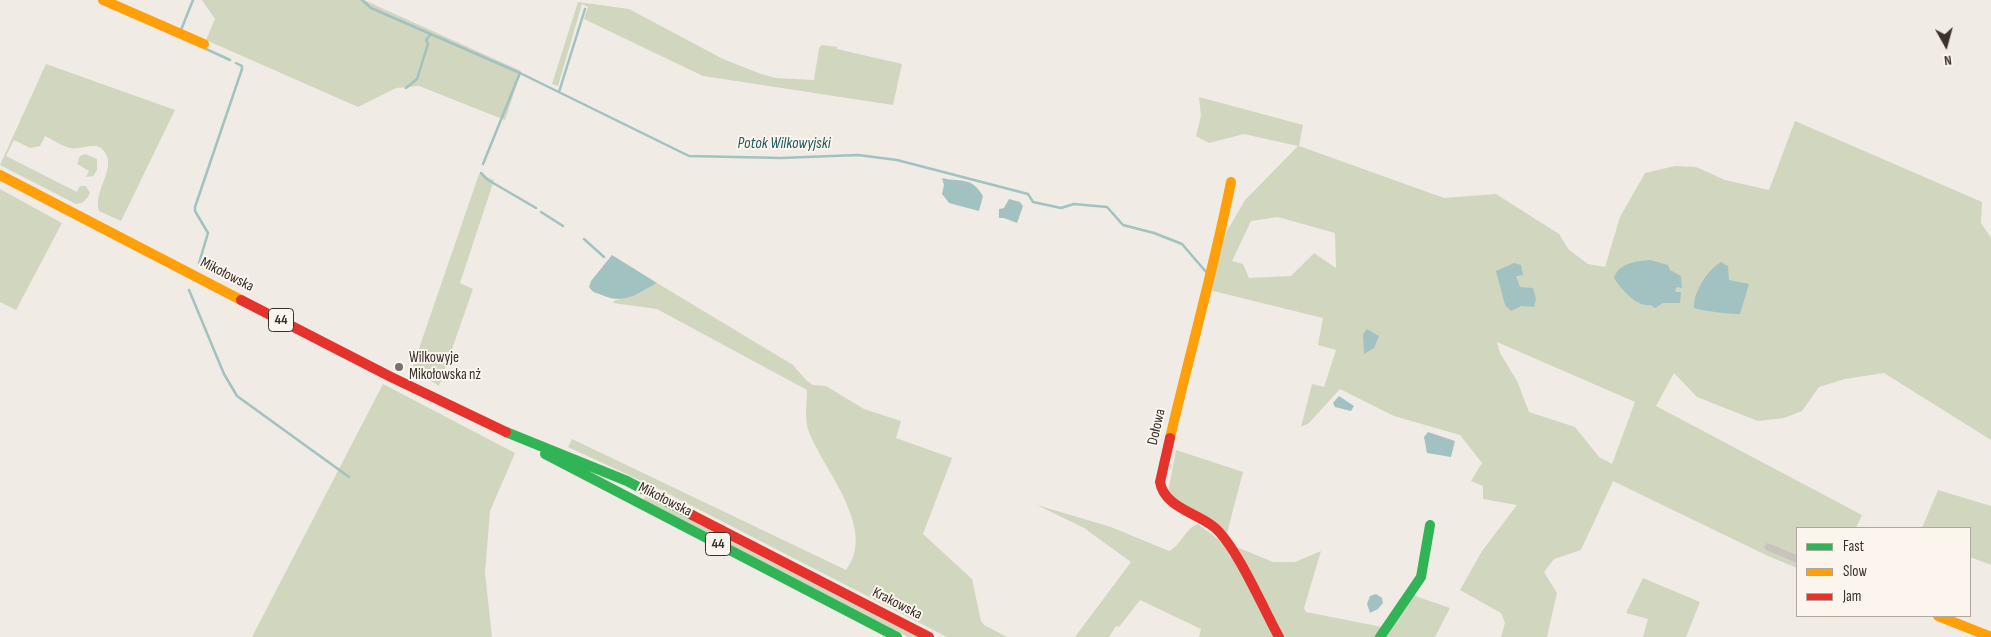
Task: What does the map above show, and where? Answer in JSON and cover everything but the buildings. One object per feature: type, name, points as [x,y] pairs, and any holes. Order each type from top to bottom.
[{"type":"main road","points":[[103,0],[204,44]]},
{"type":"main road","name":"Mikołowska","points":[[0,175],[391,377],[523,440],[627,481],[852,597]]},
{"type":"main road","name":"Dołowa","points":[[1231,182],[1217,255],[1191,346],[1160,489],[1166,498],[1214,527],[1227,541],[1279,637]]},
{"type":"main road","name":"Mikołowska","points":[[523,440],[550,457],[849,612]]},
{"type":"main road","points":[[1380,637],[1421,576],[1430,525]]},
{"type":"main road","name":"Krakowska","points":[[852,597],[929,637]]},
{"type":"main road","name":"Krakowska","points":[[849,612],[897,637]]},
{"type":"main road","points":[[1941,617],[1991,637]]},
{"type":"street","points":[[1768,547],[1796,559]]},
{"type":"green space","points":[[202,0],[364,0],[521,71],[505,120],[419,86],[396,88],[358,107],[206,40],[215,19]]},
{"type":"green space","points":[[578,2],[629,9],[723,59],[776,78],[814,80],[819,48],[822,45],[837,47],[837,49],[902,64],[893,105],[703,76],[584,19],[588,7],[582,4],[558,86],[552,84]]},
{"type":"green space","points":[[46,64],[175,110],[121,221],[99,211],[99,196],[108,167],[108,160],[106,154],[98,147],[70,148],[45,136],[40,146],[30,148],[14,140],[6,156],[77,192],[80,186],[86,186],[90,193],[79,204],[0,165]]},
{"type":"green space","points":[[1199,97],[1303,125],[1299,146],[1444,198],[1496,194],[1559,234],[1569,250],[1588,264],[1605,267],[1620,217],[1645,173],[1675,166],[1696,167],[1725,180],[1769,190],[1795,121],[1982,202],[1981,223],[1991,238],[1991,440],[1884,373],[1845,379],[1819,387],[1802,411],[1784,418],[1758,421],[1697,397],[1674,373],[1656,406],[1862,515],[1856,527],[1796,527],[1796,568],[1768,556],[1613,481],[1581,550],[1554,559],[1544,572],[1557,593],[1547,637],[1501,637],[1505,623],[1501,613],[1460,590],[1482,551],[1517,505],[1483,499],[1483,486],[1471,481],[1482,463],[1460,435],[1394,416],[1340,389],[1309,423],[1301,427],[1312,384],[1324,387],[1336,350],[1318,345],[1323,318],[1209,290],[1213,255],[1245,200],[1298,146],[1244,134],[1209,143],[1196,136],[1201,116]],"holes":[[[1278,217],[1335,233],[1336,268],[1314,253],[1291,276],[1249,278],[1243,264],[1232,261],[1251,221]],[[1497,342],[1635,402],[1612,464],[1599,457],[1575,427],[1529,412],[1517,381],[1500,353]]]},
{"type":"green space","points":[[85,154],[97,159],[97,170],[93,176],[86,177],[89,171],[77,164],[80,156]]},
{"type":"green space","points":[[479,174],[494,180],[460,283],[473,289],[439,386],[412,369]]},
{"type":"green space","points":[[0,189],[62,223],[16,310],[0,302]]},
{"type":"green space","points":[[657,283],[793,365],[813,385],[826,386],[864,409],[901,421],[896,438],[952,458],[923,534],[972,579],[981,621],[984,625],[1007,637],[947,637],[663,491],[568,447],[572,439],[846,570],[854,554],[856,536],[845,499],[807,427],[807,390],[657,309],[613,303],[614,301],[640,293]]},
{"type":"green space","points":[[383,384],[515,453],[490,511],[485,573],[492,637],[252,637]]},
{"type":"green space","points":[[1176,450],[1243,472],[1227,533],[1175,499],[1168,492]]},
{"type":"green space","points":[[1938,490],[1991,506],[1991,565],[1971,557],[1971,527],[1922,527]]},
{"type":"green space","points":[[645,497],[918,637],[908,637],[643,500]]},
{"type":"green space","points":[[1037,505],[1111,527],[1169,551],[1177,545],[1190,529],[1198,524],[1222,543],[1230,558],[1234,546],[1273,562],[1295,562],[1321,551],[1304,608],[1306,612],[1382,627],[1408,591],[1418,597],[1450,608],[1435,637],[1199,637],[1201,629],[1140,600],[1119,627],[1116,626],[1109,637],[1075,637],[1131,562],[1084,528]]},
{"type":"green space","points":[[1643,578],[1700,602],[1686,637],[1643,637],[1648,619],[1626,613]]},
{"type":"water","points":[[942,178],[966,181],[974,185],[983,196],[979,211],[949,203],[942,194],[944,185]]},
{"type":"water","points":[[1009,199],[1020,202],[1023,206],[1017,223],[999,218],[999,209],[1004,208]]},
{"type":"water","points":[[612,255],[657,283],[637,294],[624,298],[610,298],[596,293],[589,287],[591,281]]},
{"type":"water","points":[[1650,260],[1668,265],[1670,270],[1681,276],[1682,288],[1677,287],[1675,290],[1676,292],[1681,292],[1680,303],[1663,303],[1655,308],[1651,305],[1645,305],[1625,292],[1614,278],[1616,273],[1624,266],[1634,262]]},
{"type":"water","points":[[1721,262],[1728,266],[1729,280],[1749,284],[1740,314],[1694,308],[1698,289],[1702,282],[1711,270]]},
{"type":"water","points":[[1514,263],[1521,265],[1523,275],[1516,276],[1520,287],[1533,288],[1536,299],[1534,307],[1521,306],[1511,311],[1505,305],[1496,271]]},
{"type":"water","points":[[1367,329],[1379,336],[1374,348],[1364,354],[1363,334]]},
{"type":"water","points":[[1339,396],[1354,406],[1351,411],[1335,407],[1333,403]]},
{"type":"water","points":[[1428,432],[1455,441],[1451,457],[1427,453],[1424,437]]},
{"type":"water","points":[[1376,594],[1382,598],[1383,603],[1378,609],[1370,613],[1367,604],[1370,596]]},
{"type":"waterway","points":[[181,30],[193,0]]},
{"type":"waterway","name":"Potok Wilkowyjski","points":[[362,0],[371,8],[520,73],[689,156],[781,158],[858,155],[897,160],[1028,194],[1033,202],[1061,208],[1074,204],[1107,207],[1123,225],[1154,233],[1182,244],[1207,273]]},
{"type":"waterway","points":[[559,92],[585,9]]},
{"type":"waterway","points":[[406,88],[417,79],[428,44],[426,40],[431,34]]},
{"type":"waterway","points":[[204,48],[230,60]]},
{"type":"waterway","points":[[199,263],[208,233],[195,211],[195,207],[242,69],[242,66],[236,63]]},
{"type":"waterway","points":[[483,164],[520,73]]},
{"type":"waterway","points":[[481,173],[488,180],[536,208]]},
{"type":"waterway","points":[[541,212],[563,226]]},
{"type":"waterway","points":[[584,239],[604,257]]},
{"type":"waterway","points":[[189,290],[224,374],[237,396],[349,477]]},
{"type":"traffic: fast","points":[[506,432],[627,481],[692,515]]},
{"type":"traffic: fast","points":[[545,454],[897,637]]},
{"type":"traffic: fast","points":[[1380,637],[1421,577],[1430,525]]},
{"type":"traffic: slow","points":[[103,0],[204,44]]},
{"type":"traffic: slow","points":[[0,175],[241,300]]},
{"type":"traffic: slow","points":[[1170,438],[1210,278],[1231,182]]},
{"type":"traffic: slow","points":[[1941,617],[1991,637]]},
{"type":"traffic: jam","points":[[241,300],[391,377],[506,432]]},
{"type":"traffic: jam","points":[[1170,438],[1160,482],[1163,491],[1174,504],[1207,522],[1222,536],[1240,563],[1279,637]]},
{"type":"traffic: jam","points":[[692,515],[929,637]]},
{"type":"place","name":"Wilkowyje Mikołowska nż","points":[[399,367]]}]
